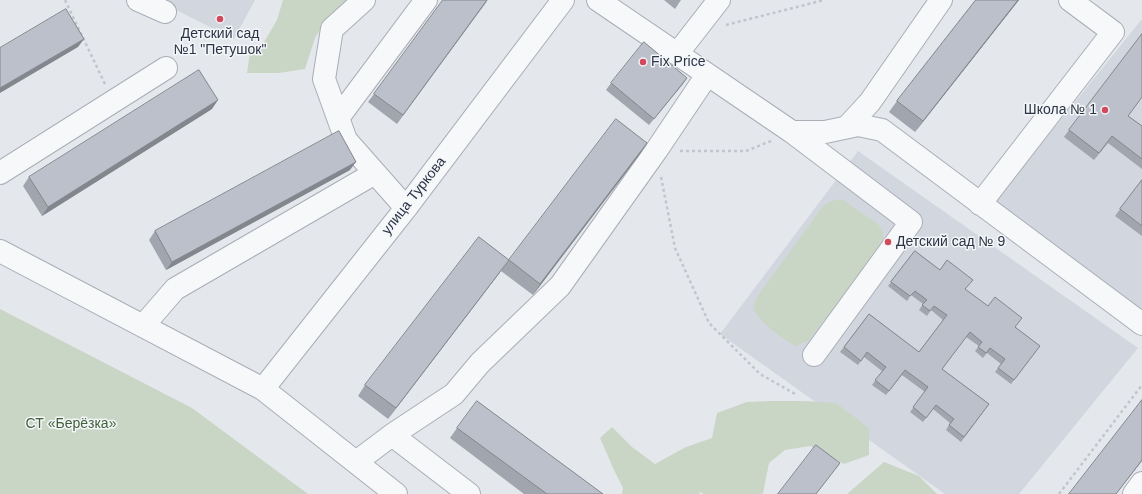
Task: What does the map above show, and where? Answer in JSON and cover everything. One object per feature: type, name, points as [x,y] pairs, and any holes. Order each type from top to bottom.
[{"type":"street","points":[[138,0],[165,12]]},
{"type":"street","points":[[364,0],[332,30],[324,79],[346,140],[406,208]]},
{"type":"street","points":[[338,118],[426,0]]},
{"type":"street","name":"улица Туркова","points":[[263,389],[406,208],[563,0]]},
{"type":"street","points":[[598,0],[792,132],[911,222],[814,355]]},
{"type":"street","points":[[677,54],[719,0]]},
{"type":"street","points":[[847,127],[870,102],[941,0]]},
{"type":"street","points":[[980,204],[1113,32],[1070,0]]},
{"type":"street","points":[[0,173],[166,68]]},
{"type":"street","points":[[356,462],[392,435],[454,394],[480,363],[560,286],[707,75]]},
{"type":"street","points":[[792,132],[825,132],[858,125],[882,130],[1142,324]]},
{"type":"street","points":[[143,326],[175,289],[375,173]]},
{"type":"street","points":[[0,251],[263,389],[396,494]]},
{"type":"street","points":[[392,435],[469,494]]},
{"type":"street","points":[[1134,494],[1142,484]]},
{"type":"path","points":[[65,0],[113,101]]},
{"type":"path","points":[[724,25],[824,0]]},
{"type":"path","points":[[792,132],[746,151],[705,152],[656,150],[675,248],[709,323],[760,374],[797,395]]},
{"type":"path","points":[[1059,494],[1142,385]]},
{"type":"shaded area","name":"Детский сад №1 \"Петушок\"","points":[[156,0],[255,0],[234,39]]},
{"type":"shaded area","name":"Школа № 1","points":[[1142,19],[1142,320],[995,201]]},
{"type":"shaded area","name":"Детский сад № 9","points":[[858,151],[1138,348],[1019,494],[945,494],[720,334]]},
{"type":"green space","points":[[283,0],[348,0],[327,19],[315,38],[305,69],[279,73],[247,73],[251,46],[263,44],[277,20]]},
{"type":"green space","points":[[834,200],[843,200],[878,224],[883,232],[884,243],[808,341],[795,346],[764,323],[755,311],[754,304],[757,297],[823,206]]},
{"type":"green space","name":"СТ «Берёзка»","points":[[0,309],[192,408],[308,494],[0,494]]},
{"type":"green space","points":[[770,401],[836,403],[869,428],[869,455],[844,464],[810,446],[785,450],[769,463],[763,493],[761,494],[704,494],[700,492],[699,494],[622,494],[623,488],[600,438],[612,427],[632,447],[655,464],[686,447],[712,438],[717,413],[747,402]]},
{"type":"green space","points":[[884,462],[919,476],[937,494],[847,494]]},
{"type":"building","points":[[443,0],[487,0],[403,115],[374,94]]},
{"type":"building","points":[[976,0],[1018,0],[923,121],[897,101]]},
{"type":"building","points":[[66,9],[84,39],[0,88],[0,48]]},
{"type":"building","points":[[1142,34],[1142,97],[1128,116],[1142,126],[1142,159],[1112,136],[1099,153],[1069,130]]},
{"type":"building","points":[[644,42],[687,78],[654,119],[611,83]]},
{"type":"building","points":[[199,70],[218,100],[48,207],[29,177]]},
{"type":"building","points":[[616,119],[647,143],[540,284],[509,260]]},
{"type":"building","points":[[339,131],[356,162],[172,262],[155,231]]},
{"type":"building","points":[[1142,180],[1142,226],[1120,209]]},
{"type":"building","points":[[479,237],[509,260],[396,408],[365,385]]},
{"type":"building","points":[[915,251],[940,270],[947,260],[973,280],[965,289],[988,306],[995,297],[1022,318],[1015,327],[1040,346],[1014,380],[998,368],[1005,359],[990,348],[986,353],[978,347],[982,342],[970,332],[942,369],[989,404],[964,437],[949,425],[954,419],[936,405],[926,418],[913,407],[928,387],[905,370],[889,391],[875,380],[886,367],[867,352],[861,361],[844,347],[869,314],[919,352],[947,315],[934,306],[930,311],[922,305],[927,300],[915,291],[910,296],[891,282]]},
{"type":"building","points":[[1142,400],[1142,460],[1116,494],[1069,494]]},
{"type":"building","points":[[477,401],[603,494],[547,494],[457,428]]},
{"type":"building","points":[[816,445],[840,463],[816,494],[778,494]]},
{"type":"place","name":"Детский сад №1 \"Петушок\"","points":[[220,19]]},
{"type":"place","name":"Fix Price","points":[[643,62]]},
{"type":"place","name":"Школа № 1","points":[[1105,110]]},
{"type":"place","name":"Детский сад № 9","points":[[888,242]]}]
